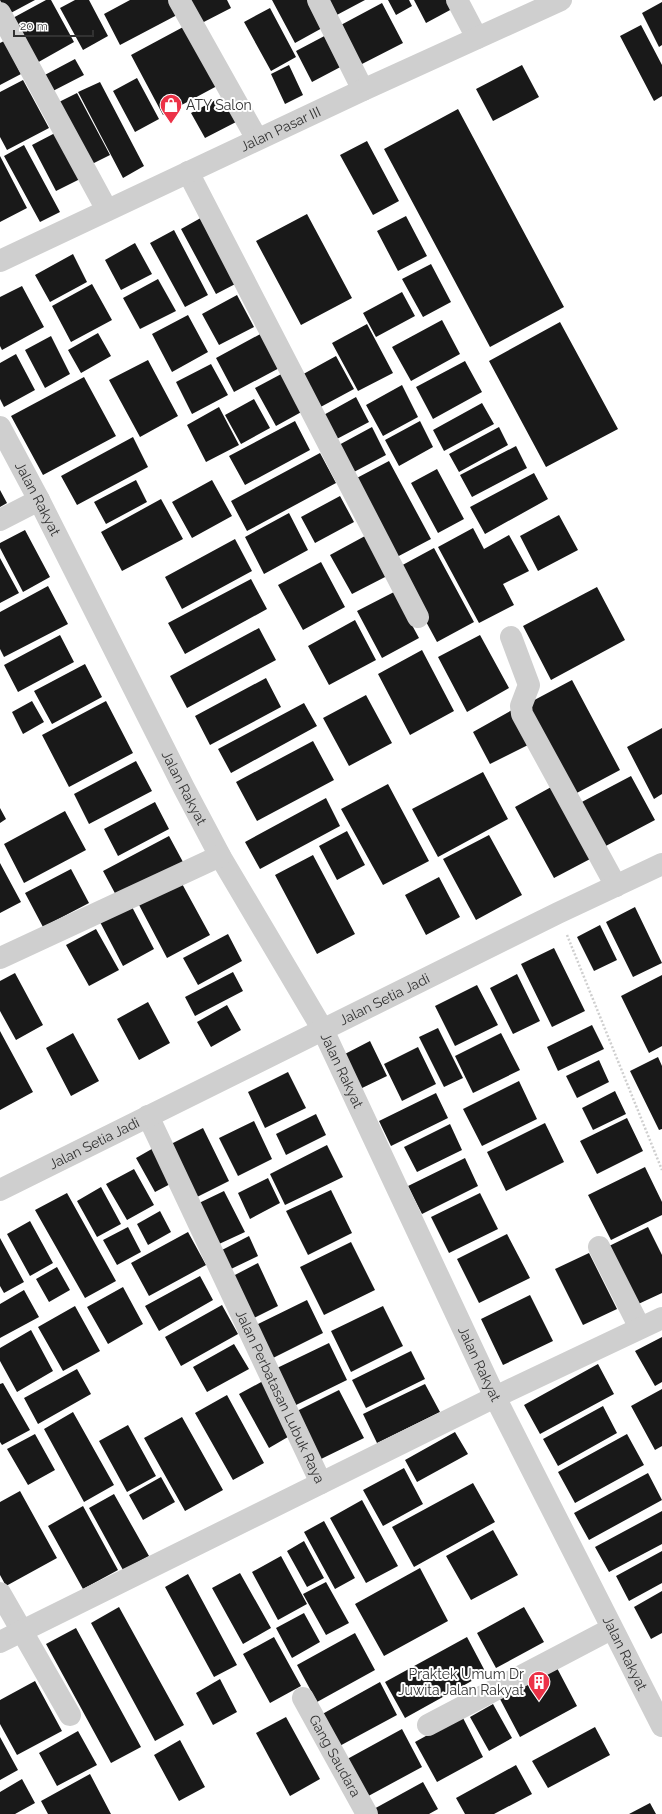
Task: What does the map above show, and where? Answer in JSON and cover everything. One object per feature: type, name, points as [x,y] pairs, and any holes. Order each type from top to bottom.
[{"type":"street","points":[[179,0],[257,139]]},
{"type":"street","points":[[318,0],[363,90]]},
{"type":"street","points":[[457,0],[477,38]]},
{"type":"street","name":"Jalan Pasar III","points":[[0,261],[257,139],[561,0]]},
{"type":"street","points":[[0,13],[107,210]]},
{"type":"street","points":[[188,172],[418,617]]},
{"type":"street","name":"Jalan Rakyat","points":[[0,426],[220,856],[323,1030],[495,1397],[611,1629],[662,1726]]},
{"type":"street","points":[[0,520],[39,500]]},
{"type":"street","points":[[510,637],[529,685],[521,706],[522,714],[616,886]]},
{"type":"street","points":[[0,958],[220,856]]},
{"type":"street","name":"Jalan Setia Jadi","points":[[0,1190],[558,912],[662,864]]},
{"type":"street","name":"Jalan Perbatasan Lubuk Raya","points":[[0,1642],[321,1483],[148,1116]]},
{"type":"street","points":[[599,1247],[640,1328]]},
{"type":"street","points":[[321,1483],[495,1397],[662,1318]]},
{"type":"street","points":[[0,1593],[70,1715]]},
{"type":"street","points":[[428,1724],[611,1629]]},
{"type":"street","name":"Gang Saudara","points":[[303,1698],[367,1814]]},
{"type":"path","points":[[558,912],[662,1170]]},
{"type":"building","points":[[0,0],[35,0],[7,15]]},
{"type":"building","points":[[46,0],[51,0],[74,42],[35,64],[11,19]]},
{"type":"building","points":[[75,0],[89,0],[108,36],[83,50],[60,8]]},
{"type":"building","points":[[130,0],[169,0],[177,15],[120,45],[104,14]]},
{"type":"building","points":[[182,0],[227,0],[231,8],[196,26]]},
{"type":"building","points":[[272,0],[309,0],[324,27],[295,43]]},
{"type":"building","points":[[324,0],[365,0],[333,17]]},
{"type":"building","points":[[388,0],[409,0],[412,6],[396,15]]},
{"type":"building","points":[[414,0],[447,0],[452,9],[426,23]]},
{"type":"building","points":[[662,2],[662,45],[659,47],[642,13]]},
{"type":"building","points":[[382,3],[403,43],[360,65],[339,26]]},
{"type":"building","points":[[270,8],[296,57],[271,71],[244,22]]},
{"type":"building","points":[[641,25],[662,65],[662,96],[654,101],[620,36]]},
{"type":"building","points":[[185,26],[217,86],[163,115],[131,55]]},
{"type":"building","points":[[332,32],[348,63],[312,82],[296,51]]},
{"type":"building","points":[[4,41],[21,74],[0,85],[0,43]]},
{"type":"building","points":[[75,59],[84,75],[49,93],[41,77]]},
{"type":"building","points":[[289,65],[303,95],[285,104],[271,74]]},
{"type":"building","points":[[522,65],[539,97],[493,121],[476,89]]},
{"type":"building","points":[[137,78],[159,119],[135,132],[113,91]]},
{"type":"building","points":[[23,80],[49,128],[7,150],[0,137],[0,92]]},
{"type":"building","points":[[100,82],[144,166],[123,178],[78,92]]},
{"type":"building","points":[[77,93],[110,155],[90,165],[57,103]]},
{"type":"building","points":[[225,95],[238,121],[205,138],[191,113]]},
{"type":"building","points":[[458,109],[564,307],[490,347],[384,149]]},
{"type":"building","points":[[55,133],[80,179],[56,191],[32,145]]},
{"type":"building","points":[[367,141],[399,201],[373,215],[340,155]]},
{"type":"building","points":[[24,145],[60,212],[40,222],[4,156]]},
{"type":"building","points":[[0,156],[27,208],[0,222]]},
{"type":"building","points":[[307,214],[352,298],[301,325],[256,241]]},
{"type":"building","points":[[206,215],[241,281],[216,294],[181,229]]},
{"type":"building","points":[[406,216],[427,256],[398,271],[377,231]]},
{"type":"building","points":[[174,230],[208,295],[185,307],[150,243]]},
{"type":"building","points":[[135,243],[152,274],[121,290],[105,260]]},
{"type":"building","points":[[73,254],[87,282],[50,302],[35,275]]},
{"type":"building","points":[[431,264],[451,302],[423,317],[402,279]]},
{"type":"building","points":[[158,279],[176,311],[140,329],[123,298]]},
{"type":"building","points":[[92,284],[112,320],[71,342],[52,306]]},
{"type":"building","points":[[22,286],[44,327],[2,350],[0,346],[0,297]]},
{"type":"building","points":[[402,292],[415,316],[376,337],[363,313]]},
{"type":"building","points":[[237,295],[254,327],[219,345],[202,314]]},
{"type":"building","points":[[188,315],[208,352],[172,372],[152,334]]},
{"type":"building","points":[[442,320],[460,354],[411,381],[392,347]]},
{"type":"building","points":[[560,322],[618,429],[546,467],[489,361]]},
{"type":"building","points":[[367,324],[393,373],[358,391],[332,343]]},
{"type":"building","points":[[264,332],[283,366],[234,392],[216,358]]},
{"type":"building","points":[[98,333],[111,356],[81,373],[68,350]]},
{"type":"building","points":[[51,336],[70,374],[45,388],[25,350]]},
{"type":"building","points":[[16,354],[35,390],[4,407],[0,399],[0,363]]},
{"type":"building","points":[[336,356],[354,389],[315,410],[298,377]]},
{"type":"building","points":[[148,360],[178,416],[140,437],[109,380]]},
{"type":"building","points":[[465,361],[482,392],[433,419],[416,387]]},
{"type":"building","points":[[211,364],[228,395],[192,414],[176,382]]},
{"type":"building","points":[[285,372],[305,410],[276,426],[255,388]]},
{"type":"building","points":[[84,377],[116,436],[43,475],[11,416]]},
{"type":"building","points":[[402,385],[418,417],[383,436],[366,405]]},
{"type":"building","points":[[356,397],[369,422],[333,441],[320,417]]},
{"type":"building","points":[[254,399],[270,428],[241,444],[225,415]]},
{"type":"building","points":[[482,403],[494,424],[444,451],[433,430]]},
{"type":"building","points":[[219,407],[239,445],[206,462],[187,425]]},
{"type":"building","points":[[295,421],[310,450],[245,485],[229,456]]},
{"type":"building","points":[[420,421],[433,447],[399,466],[385,440]]},
{"type":"building","points":[[372,427],[386,455],[352,473],[337,446]]},
{"type":"building","points":[[499,427],[508,445],[459,472],[449,454]]},
{"type":"building","points":[[133,437],[148,467],[77,505],[61,476]]},
{"type":"building","points":[[516,446],[527,468],[472,497],[460,475]]},
{"type":"building","points":[[320,453],[336,483],[247,531],[231,501]]},
{"type":"building","points":[[389,461],[431,539],[395,558],[353,480]]},
{"type":"building","points":[[437,469],[464,519],[438,533],[411,483]]},
{"type":"building","points":[[534,473],[548,499],[485,534],[470,507]]},
{"type":"building","points":[[136,480],[147,502],[106,524],[94,502]]},
{"type":"building","points":[[212,480],[232,516],[192,538],[172,502]]},
{"type":"building","points":[[0,490],[7,503],[0,507]]},
{"type":"building","points":[[340,496],[354,522],[315,543],[301,517]]},
{"type":"building","points":[[161,499],[183,539],[122,571],[101,532]]},
{"type":"building","points":[[289,513],[308,550],[264,574],[245,537]]},
{"type":"building","points":[[559,515],[578,550],[538,571],[520,536]]},
{"type":"building","points":[[473,528],[484,549],[509,535],[529,571],[503,584],[514,605],[479,623],[438,547]]},
{"type":"building","points":[[25,530],[50,577],[23,592],[0,548],[0,543]]},
{"type":"building","points":[[365,536],[387,576],[352,594],[330,555]]},
{"type":"building","points":[[235,539],[252,571],[182,609],[165,577]]},
{"type":"building","points":[[434,548],[474,622],[437,642],[397,568]]},
{"type":"building","points":[[0,558],[19,593],[0,603]]},
{"type":"building","points":[[321,562],[345,607],[303,630],[278,585]]},
{"type":"building","points":[[251,579],[267,609],[185,654],[168,623]]},
{"type":"building","points":[[48,586],[68,624],[4,657],[0,649],[0,612]]},
{"type":"building","points":[[597,587],[625,640],[551,680],[523,626]]},
{"type":"building","points":[[394,592],[419,638],[382,658],[357,611]]},
{"type":"building","points":[[355,620],[376,660],[329,685],[308,646]]},
{"type":"building","points":[[259,628],[276,660],[187,708],[170,676]]},
{"type":"building","points":[[60,635],[74,662],[18,692],[4,665]]},
{"type":"building","points":[[480,635],[509,688],[467,712],[438,657]]},
{"type":"building","points":[[422,650],[454,711],[410,735],[378,674]]},
{"type":"building","points":[[85,664],[102,697],[52,724],[34,691]]},
{"type":"building","points":[[266,678],[281,707],[210,745],[195,716]]},
{"type":"building","points":[[572,680],[620,770],[573,795],[525,705]]},
{"type":"building","points":[[366,695],[392,743],[349,766],[323,718]]},
{"type":"building","points":[[32,701],[44,722],[23,734],[12,712]]},
{"type":"building","points":[[106,701],[133,753],[69,787],[42,735]]},
{"type":"building","points":[[304,703],[317,726],[231,773],[218,749]]},
{"type":"building","points":[[512,710],[530,744],[490,764],[473,732]]},
{"type":"building","points":[[662,728],[662,794],[654,799],[627,747]]},
{"type":"building","points":[[313,741],[334,780],[257,821],[236,782]]},
{"type":"building","points":[[136,761],[152,791],[89,824],[74,794]]},
{"type":"building","points":[[483,772],[508,819],[438,857],[412,809]]},
{"type":"building","points":[[631,776],[655,820],[602,848],[578,804]]},
{"type":"building","points":[[388,784],[429,861],[383,885],[341,809]]},
{"type":"building","points":[[553,786],[592,858],[554,878],[515,807]]},
{"type":"building","points":[[326,798],[340,826],[260,869],[245,842]]},
{"type":"building","points":[[155,802],[169,829],[118,856],[104,829]]},
{"type":"building","points":[[0,808],[6,819],[0,823]]},
{"type":"building","points":[[65,811],[86,850],[24,883],[4,844]]},
{"type":"building","points":[[347,831],[365,865],[337,880],[319,846]]},
{"type":"building","points":[[489,835],[522,895],[476,920],[443,859]]},
{"type":"building","points":[[169,836],[183,862],[117,897],[103,871]]},
{"type":"building","points":[[313,855],[355,934],[317,954],[275,875]]},
{"type":"building","points":[[0,863],[21,902],[0,913]]},
{"type":"building","points":[[71,869],[89,903],[43,927],[25,893]]},
{"type":"building","points":[[439,877],[460,917],[426,935],[405,895]]},
{"type":"building","points":[[180,880],[210,935],[167,958],[138,903]]},
{"type":"building","points":[[131,905],[154,949],[123,966],[100,922]]},
{"type":"building","points":[[635,907],[662,963],[633,977],[606,922]]},
{"type":"building","points":[[600,925],[617,960],[594,971],[577,937]]},
{"type":"building","points":[[96,929],[119,970],[89,986],[66,945]]},
{"type":"building","points":[[228,934],[242,961],[198,985],[183,958]]},
{"type":"building","points":[[554,948],[585,1011],[552,1027],[521,964]]},
{"type":"building","points":[[233,972],[243,991],[195,1016],[185,997]]},
{"type":"building","points":[[15,973],[43,1025],[16,1040],[0,1011],[0,981]]},
{"type":"building","points":[[517,974],[540,1021],[513,1034],[490,988]]},
{"type":"building","points":[[662,975],[662,1046],[649,1053],[621,996]]},
{"type":"building","points":[[477,985],[498,1025],[455,1046],[435,1006]]},
{"type":"building","points":[[148,1002],[170,1043],[139,1060],[117,1019]]},
{"type":"building","points":[[227,1005],[241,1030],[211,1047],[197,1022]]},
{"type":"building","points":[[592,1025],[604,1049],[558,1071],[547,1047]]},
{"type":"building","points":[[438,1028],[463,1078],[444,1087],[419,1037]]},
{"type":"building","points":[[0,1031],[33,1092],[0,1110]]},
{"type":"building","points":[[73,1033],[99,1081],[71,1096],[46,1048]]},
{"type":"building","points":[[501,1033],[520,1070],[473,1093],[455,1056]]},
{"type":"building","points":[[370,1041],[387,1076],[360,1089],[343,1055]]},
{"type":"building","points":[[418,1047],[436,1084],[402,1101],[384,1064]]},
{"type":"building","points":[[658,1057],[662,1066],[662,1129],[659,1130],[630,1071]]},
{"type":"building","points":[[599,1060],[609,1082],[577,1098],[566,1076]]},
{"type":"building","points":[[288,1072],[306,1108],[265,1128],[248,1092]]},
{"type":"building","points":[[519,1081],[537,1119],[482,1146],[463,1109]]},
{"type":"building","points":[[615,1091],[626,1114],[593,1130],[582,1108]]},
{"type":"building","points":[[436,1093],[448,1118],[391,1146],[379,1121]]},
{"type":"building","points":[[316,1114],[326,1135],[286,1155],[276,1134]]},
{"type":"building","points":[[627,1118],[643,1151],[597,1174],[580,1141]]},
{"type":"building","points":[[254,1121],[272,1159],[238,1176],[219,1138]]},
{"type":"building","points":[[545,1123],[564,1162],[506,1191],[487,1152]]},
{"type":"building","points":[[450,1124],[462,1150],[417,1172],[404,1147]]},
{"type":"building","points":[[203,1128],[229,1181],[195,1198],[169,1145]]},
{"type":"building","points":[[327,1145],[343,1177],[285,1205],[270,1174]]},
{"type":"building","points":[[157,1146],[176,1181],[155,1192],[136,1158]]},
{"type":"building","points":[[465,1158],[478,1186],[422,1214],[408,1186]]},
{"type":"building","points":[[645,1167],[662,1202],[662,1215],[611,1240],[588,1195]]},
{"type":"building","points":[[134,1169],[154,1205],[127,1220],[106,1184]]},
{"type":"building","points":[[268,1178],[280,1203],[250,1219],[238,1193]]},
{"type":"building","points":[[101,1187],[121,1224],[97,1237],[77,1201]]},
{"type":"building","points":[[331,1190],[352,1233],[308,1255],[286,1211]]},
{"type":"building","points":[[224,1191],[245,1232],[219,1244],[199,1203]]},
{"type":"building","points":[[67,1193],[116,1281],[85,1298],[35,1210]]},
{"type":"building","points":[[480,1193],[498,1229],[449,1253],[431,1217]]},
{"type":"building","points":[[160,1211],[171,1232],[148,1245],[137,1224]]},
{"type":"building","points":[[30,1221],[53,1263],[30,1276],[7,1234]]},
{"type":"building","points":[[128,1227],[141,1252],[117,1265],[103,1240]]},
{"type":"building","points":[[648,1227],[662,1255],[662,1293],[634,1306],[605,1248]]},
{"type":"building","points":[[188,1232],[206,1265],[149,1296],[131,1263]]},
{"type":"building","points":[[507,1234],[530,1278],[479,1303],[457,1259]]},
{"type":"building","points":[[249,1236],[258,1256],[231,1269],[222,1250]]},
{"type":"building","points":[[0,1238],[24,1282],[4,1293],[0,1286]]},
{"type":"building","points":[[351,1242],[375,1290],[324,1315],[300,1267]]},
{"type":"building","points":[[589,1253],[617,1309],[583,1325],[555,1269]]},
{"type":"building","points":[[258,1263],[278,1306],[254,1318],[233,1276]]},
{"type":"building","points":[[57,1267],[70,1290],[49,1302],[36,1279]]},
{"type":"building","points":[[200,1276],[213,1300],[159,1331],[145,1306]]},
{"type":"building","points":[[123,1287],[143,1324],[108,1344],[87,1307]]},
{"type":"building","points":[[24,1290],[39,1317],[0,1338],[0,1304]]},
{"type":"building","points":[[530,1295],[553,1341],[503,1365],[481,1319]]},
{"type":"building","points":[[307,1300],[323,1333],[273,1358],[256,1325]]},
{"type":"building","points":[[222,1305],[238,1334],[181,1366],[165,1337]]},
{"type":"building","points":[[75,1306],[100,1351],[63,1371],[38,1327]]},
{"type":"building","points":[[383,1306],[403,1346],[351,1372],[331,1331]]},
{"type":"building","points":[[31,1330],[53,1371],[17,1392],[0,1361],[0,1348]]},
{"type":"building","points":[[662,1337],[662,1382],[655,1386],[635,1351]]},
{"type":"building","points":[[329,1343],[347,1380],[296,1405],[277,1368]]},
{"type":"building","points":[[234,1344],[249,1369],[207,1392],[193,1367]]},
{"type":"building","points":[[411,1351],[425,1379],[366,1408],[352,1380]]},
{"type":"building","points":[[598,1364],[614,1394],[540,1434],[524,1405]]},
{"type":"building","points":[[77,1369],[91,1394],[38,1424],[24,1398]]},
{"type":"building","points":[[263,1381],[293,1434],[269,1448],[239,1394]]},
{"type":"building","points":[[3,1383],[30,1430],[2,1445],[0,1442],[0,1384]]},
{"type":"building","points":[[425,1384],[440,1412],[377,1443],[363,1414]]},
{"type":"building","points":[[662,1389],[662,1446],[655,1450],[631,1406]]},
{"type":"building","points":[[339,1390],[364,1438],[319,1460],[295,1412]]},
{"type":"building","points":[[227,1395],[264,1463],[233,1480],[195,1413]]},
{"type":"building","points":[[603,1406],[617,1433],[558,1466],[543,1439]]},
{"type":"building","points":[[73,1412],[114,1485],[84,1502],[44,1429]]},
{"type":"building","points":[[182,1417],[223,1490],[185,1511],[144,1438]]},
{"type":"building","points":[[128,1425],[156,1476],[127,1492],[99,1441]]},
{"type":"building","points":[[455,1432],[468,1454],[417,1482],[405,1460]]},
{"type":"building","points":[[35,1434],[55,1470],[28,1485],[7,1449]]},
{"type":"building","points":[[627,1434],[644,1465],[575,1503],[558,1472]]},
{"type":"building","points":[[404,1468],[423,1504],[383,1526],[363,1490]]},
{"type":"building","points":[[648,1473],[662,1500],[589,1540],[574,1513]]},
{"type":"building","points":[[161,1477],[175,1502],[143,1520],[129,1495]]},
{"type":"building","points":[[473,1483],[495,1522],[414,1567],[392,1527]]},
{"type":"building","points":[[20,1491],[57,1558],[6,1586],[0,1575],[0,1502]]},
{"type":"building","points":[[114,1494],[149,1556],[123,1570],[89,1508]]},
{"type":"building","points":[[362,1500],[398,1566],[366,1583],[330,1518]]},
{"type":"building","points":[[83,1506],[118,1570],[83,1589],[48,1526]]},
{"type":"building","points":[[662,1511],[662,1544],[609,1572],[595,1547]]},
{"type":"building","points":[[324,1521],[355,1578],[335,1589],[304,1532]]},
{"type":"building","points":[[493,1530],[518,1575],[471,1600],[446,1556]]},
{"type":"building","points":[[304,1541],[324,1578],[307,1587],[287,1551]]},
{"type":"building","points":[[662,1551],[662,1583],[629,1601],[616,1576]]},
{"type":"building","points":[[281,1556],[307,1604],[278,1620],[252,1572]]},
{"type":"building","points":[[420,1568],[448,1621],[384,1656],[355,1604]]},
{"type":"building","points":[[240,1573],[271,1628],[243,1644],[212,1588]]},
{"type":"building","points":[[188,1574],[237,1665],[214,1677],[165,1587]]},
{"type":"building","points":[[326,1582],[349,1623],[326,1635],[303,1594]]},
{"type":"building","points":[[662,1591],[662,1633],[651,1639],[634,1607]]},
{"type":"building","points":[[119,1607],[184,1725],[155,1741],[91,1623]]},
{"type":"building","points":[[524,1607],[544,1642],[496,1668],[477,1633]]},
{"type":"building","points":[[304,1613],[320,1642],[292,1658],[276,1628]]},
{"type":"building","points":[[76,1628],[141,1747],[111,1763],[46,1644]]},
{"type":"building","points":[[355,1633],[375,1670],[317,1702],[297,1665]]},
{"type":"building","points":[[274,1637],[301,1686],[270,1703],[243,1654]]},
{"type":"building","points":[[467,1637],[486,1673],[405,1718],[385,1682]]},
{"type":"building","name":"Praktek Umum Dr Juwita Jalan Rakyat","points":[[557,1668],[577,1706],[520,1737],[500,1699]]},
{"type":"building","points":[[220,1679],[237,1712],[213,1725],[196,1693]]},
{"type":"building","points":[[35,1681],[62,1731],[17,1755],[0,1724],[0,1700]]},
{"type":"building","points":[[380,1682],[397,1715],[334,1749],[317,1717]]},
{"type":"building","points":[[493,1704],[512,1738],[489,1751],[470,1717]]},
{"type":"building","points":[[462,1716],[483,1757],[437,1782],[415,1742]]},
{"type":"building","points":[[286,1717],[320,1779],[290,1796],[256,1733]]},
{"type":"building","points":[[595,1727],[610,1755],[548,1788],[532,1761]]},
{"type":"building","points":[[402,1729],[422,1767],[361,1800],[340,1763]]},
{"type":"building","points":[[78,1731],[97,1765],[57,1786],[39,1753]]},
{"type":"building","points":[[0,1737],[18,1770],[0,1780]]},
{"type":"building","points":[[180,1740],[205,1787],[179,1801],[154,1755]]},
{"type":"building","points":[[516,1765],[532,1794],[494,1814],[465,1814],[456,1798]]},
{"type":"building","points":[[90,1774],[111,1814],[48,1814],[41,1801]]},
{"type":"building","points":[[22,1779],[35,1803],[15,1814],[0,1814],[0,1792]]},
{"type":"building","points":[[423,1782],[438,1809],[429,1814],[375,1814],[372,1810]]},
{"type":"building","points":[[650,1803],[656,1814],[629,1814]]},
{"type":"place","name":"ATY Salon","points":[[171,124]]},
{"type":"place","name":"Praktek Umum Dr Juwita Jalan Rakyat","points":[[539,1702]]}]
